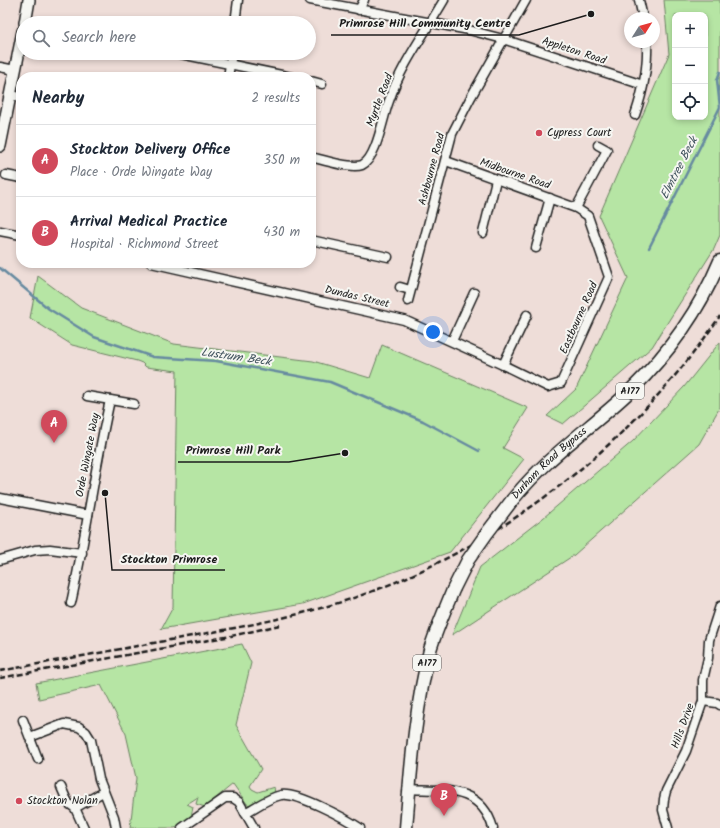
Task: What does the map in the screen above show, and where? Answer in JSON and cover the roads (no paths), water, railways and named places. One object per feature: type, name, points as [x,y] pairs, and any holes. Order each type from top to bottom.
[{"type":"main road","name":"Durham Road Bypass","points":[[409,789],[414,740],[423,681],[431,648],[453,590],[468,560],[512,499],[548,461],[631,390],[663,355],[678,336],[702,299],[720,260]]},
{"type":"main road","name":"A177","points":[[406,828],[409,789]]},
{"type":"street","points":[[28,16],[29,0]]},
{"type":"street","points":[[236,16],[238,0]]},
{"type":"street","name":"Appleton Road","points":[[310,0],[469,30],[503,39],[643,85]]},
{"type":"street","points":[[359,10],[364,0]]},
{"type":"street","name":"Myrtle Road","points":[[316,158],[350,165],[362,165],[368,160],[374,152],[389,101],[396,83],[444,0]]},
{"type":"street","name":"Ashbourne Road","points":[[408,301],[452,134],[503,39],[526,0]]},
{"type":"street","points":[[639,0],[642,12]]},
{"type":"street","points":[[635,116],[648,60],[647,48]]},
{"type":"street","points":[[0,146],[3,118],[16,96],[15,70],[18,60]]},
{"type":"street","points":[[211,60],[268,72]]},
{"type":"street","points":[[229,72],[231,60]]},
{"type":"street","points":[[0,67],[15,70]]},
{"type":"street","points":[[316,82],[322,84]]},
{"type":"street","points":[[576,208],[607,150],[598,145]]},
{"type":"street","name":"Midbourne Road","points":[[446,161],[576,208]]},
{"type":"street","points":[[6,175],[16,177]]},
{"type":"street","points":[[483,233],[496,180]]},
{"type":"street","points":[[536,248],[550,198]]},
{"type":"street","name":"Eastbourne Road","points":[[548,387],[561,383],[610,276],[588,216],[576,208]]},
{"type":"street","points":[[0,231],[16,234]]},
{"type":"street","points":[[316,241],[388,257]]},
{"type":"street","name":"Dundas Street","points":[[189,268],[404,320],[452,341],[548,387]]},
{"type":"street","points":[[400,287],[410,290]]},
{"type":"street","points":[[452,341],[474,293]]},
{"type":"street","points":[[503,365],[527,315]]},
{"type":"street","name":"Orde Wingate Way","points":[[86,396],[134,404]]},
{"type":"street","name":"Orde Wingate Way","points":[[72,604],[99,452],[110,400]]},
{"type":"street","name":"Orde Wingate Way","points":[[0,498],[88,515]]},
{"type":"street","points":[[0,560],[35,550],[50,549],[82,553]]},
{"type":"street","name":"Hills Drive","points":[[668,828],[663,810],[665,795],[683,758],[703,702],[703,680],[708,658],[708,640],[720,607]]},
{"type":"street","points":[[703,702],[717,703],[720,705]]},
{"type":"street","points":[[23,720],[38,759]]},
{"type":"street","points":[[30,737],[64,724],[79,727],[86,732],[91,740],[99,779],[114,817],[116,828]]},
{"type":"street","points":[[61,787],[68,803],[75,808],[84,828]]},
{"type":"street","points":[[409,789],[459,793],[471,797],[483,807],[492,822],[493,828]]},
{"type":"street","points":[[75,808],[103,792]]},
{"type":"street","points":[[245,813],[270,799],[282,795],[295,797],[330,810],[360,828]]},
{"type":"street","points":[[182,828],[225,798],[233,798],[239,802],[254,828]]},
{"type":"waterway","name":"Elmtree Beck","points":[[649,248],[720,107],[717,80],[720,72]]},
{"type":"waterway","name":"Lustrum Beck","points":[[0,268],[49,309],[94,337],[153,357],[216,361],[330,382],[423,421],[479,451]]},
{"type":"railway","points":[[0,671],[292,616],[328,606],[386,586],[442,561],[496,530],[548,494],[597,455],[643,412],[684,365],[720,316]]},
{"type":"railway","points":[[0,678],[231,636],[280,625]]},
{"type":"place","name":"Primrose Hill Community Centre","points":[[591,14]]},
{"type":"place","name":"Cypress Court","points":[[539,133]]},
{"type":"place","name":"Stockton Delivery Office","points":[[54,443]]},
{"type":"place","name":"Primrose Hill Park","points":[[345,453]]},
{"type":"place","name":"Stockton Primrose","points":[[105,493]]},
{"type":"place","name":"Stockton Nolan","points":[[19,801]]},
{"type":"place","name":"Arrival Medical Practice","points":[[444,816]]}]
